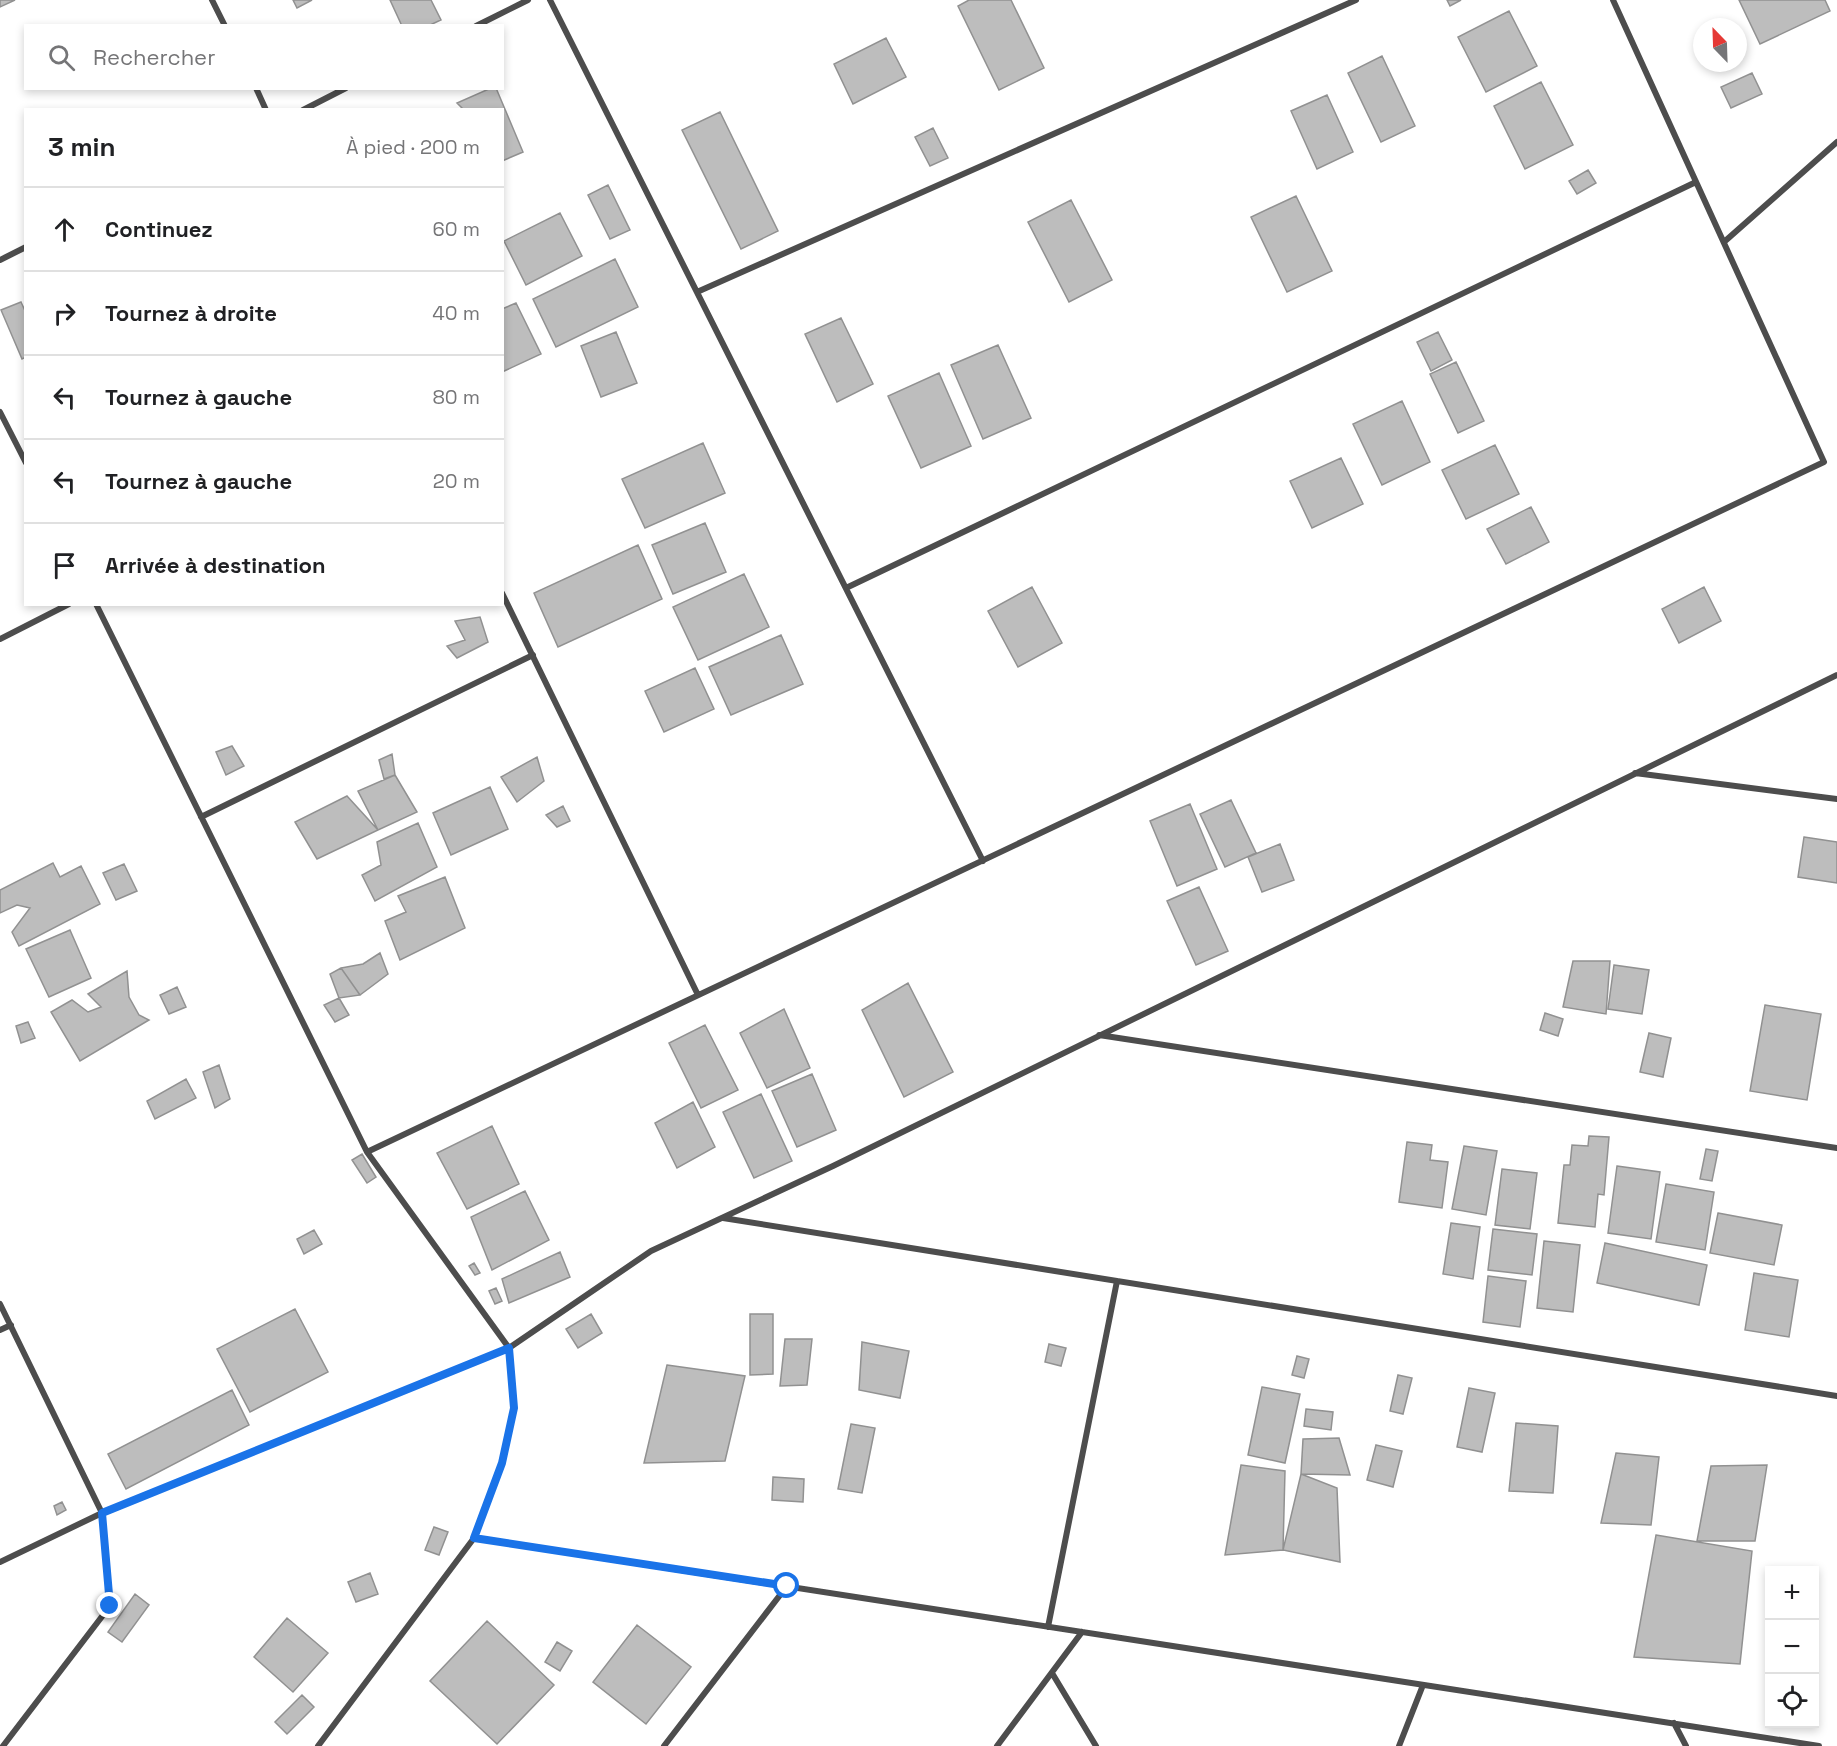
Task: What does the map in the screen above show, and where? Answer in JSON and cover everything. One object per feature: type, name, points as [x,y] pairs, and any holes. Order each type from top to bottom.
[{"type":"street","points":[[212,0],[224,24]]},
{"type":"street","points":[[480,24],[528,0]]},
{"type":"street","points":[[550,0],[983,861]]},
{"type":"street","points":[[697,292],[1356,0]]},
{"type":"street","points":[[367,1152],[1824,462],[1613,0]]},
{"type":"street","points":[[257,90],[265,108]]},
{"type":"street","points":[[307,108],[342,90]]},
{"type":"street","points":[[1724,242],[1837,142]]},
{"type":"street","points":[[846,588],[1696,182]]},
{"type":"street","points":[[0,260],[24,248]]},
{"type":"street","points":[[0,412],[24,459]]},
{"type":"street","points":[[504,597],[698,995]]},
{"type":"street","points":[[0,639],[65,606]]},
{"type":"street","points":[[97,606],[367,1152],[509,1348],[514,1408],[502,1463],[474,1538],[318,1746]]},
{"type":"street","points":[[201,817],[533,656]]},
{"type":"street","points":[[0,1562],[102,1513],[509,1348],[651,1251],[1837,675]]},
{"type":"street","points":[[1635,773],[1837,799]]},
{"type":"street","points":[[1099,1035],[1837,1148]]},
{"type":"street","points":[[722,1218],[1837,1396]]},
{"type":"street","points":[[1048,1627],[1117,1281]]},
{"type":"street","points":[[0,1304],[102,1513],[110,1606],[3,1746]]},
{"type":"street","points":[[0,1330],[10,1325]]},
{"type":"street","points":[[474,1538],[1819,1746]]},
{"type":"street","points":[[664,1746],[787,1586]]},
{"type":"street","points":[[997,1746],[1083,1632]]},
{"type":"street","points":[[1052,1673],[1096,1746]]},
{"type":"street","points":[[1399,1746],[1423,1684]]},
{"type":"street","points":[[1674,1723],[1686,1746]]},
{"type":"building","points":[[0,0],[15,0],[0,7]]},
{"type":"building","points":[[293,0],[312,0],[297,8]]},
{"type":"building","points":[[390,0],[431,0],[441,20],[432,24],[401,24]]},
{"type":"building","points":[[969,0],[1011,0],[1044,68],[999,90],[958,6]]},
{"type":"building","points":[[1447,0],[1461,0],[1450,6]]},
{"type":"building","points":[[1739,0],[1825,0],[1830,11],[1760,44]]},
{"type":"building","points":[[1509,11],[1537,66],[1486,92],[1458,37]]},
{"type":"building","points":[[886,38],[906,77],[853,104],[834,64]]},
{"type":"building","points":[[1382,56],[1415,126],[1381,142],[1348,73]]},
{"type":"building","points":[[1752,73],[1762,94],[1731,108],[1721,87]]},
{"type":"building","points":[[1541,82],[1573,145],[1525,169],[1494,106]]},
{"type":"building","points":[[486,90],[497,90],[523,152],[504,160],[504,108],[462,108],[457,103]]},
{"type":"building","points":[[1327,95],[1353,152],[1317,169],[1291,111]]},
{"type":"building","points":[[720,112],[778,231],[741,249],[682,130]]},
{"type":"building","points":[[933,128],[948,158],[930,166],[915,137]]},
{"type":"building","points":[[1588,170],[1596,183],[1577,194],[1569,181]]},
{"type":"building","points":[[608,185],[630,230],[610,239],[588,195]]},
{"type":"building","points":[[1296,196],[1332,271],[1287,292],[1251,217]]},
{"type":"building","points":[[1071,200],[1112,280],[1069,302],[1028,222]]},
{"type":"building","points":[[560,213],[582,256],[526,285],[504,241]]},
{"type":"building","points":[[615,259],[638,307],[556,347],[533,299]]},
{"type":"building","points":[[21,302],[24,309],[24,358],[22,359],[1,310]]},
{"type":"building","points":[[516,303],[541,354],[504,371],[504,308]]},
{"type":"building","points":[[841,318],[873,384],[837,402],[805,334]]},
{"type":"building","points":[[616,332],[637,383],[601,397],[581,346]]},
{"type":"building","points":[[1438,332],[1452,360],[1431,371],[1417,342]]},
{"type":"building","points":[[998,345],[1031,418],[983,439],[951,365]]},
{"type":"building","points":[[1456,362],[1484,421],[1458,433],[1430,374]]},
{"type":"building","points":[[939,373],[971,446],[921,468],[888,396]]},
{"type":"building","points":[[1402,401],[1430,462],[1382,485],[1353,424]]},
{"type":"building","points":[[703,443],[725,493],[645,528],[622,479]]},
{"type":"building","points":[[1495,445],[1519,494],[1466,519],[1442,470]]},
{"type":"building","points":[[1341,458],[1363,504],[1312,528],[1290,481]]},
{"type":"building","points":[[1531,507],[1549,542],[1506,564],[1487,529]]},
{"type":"building","points":[[705,523],[726,572],[673,594],[652,545]]},
{"type":"building","points":[[638,545],[662,599],[558,647],[534,593]]},
{"type":"building","points":[[744,574],[769,627],[698,660],[673,607]]},
{"type":"building","points":[[1032,587],[1062,643],[1018,667],[988,611]]},
{"type":"building","points":[[1704,587],[1721,621],[1679,643],[1662,609]]},
{"type":"building","points":[[480,617],[488,642],[457,658],[447,646],[465,640],[455,621]]},
{"type":"building","points":[[781,635],[803,684],[731,715],[709,667]]},
{"type":"building","points":[[695,668],[714,709],[664,732],[645,691]]},
{"type":"building","points":[[232,746],[244,766],[226,775],[216,752]]},
{"type":"building","points":[[392,754],[395,775],[384,779],[379,760]]},
{"type":"building","points":[[537,757],[544,781],[517,802],[501,777]]},
{"type":"building","points":[[395,775],[417,812],[378,830],[358,791]]},
{"type":"building","points":[[490,787],[508,829],[451,855],[433,813]]},
{"type":"building","points":[[347,796],[378,830],[317,859],[295,822]]},
{"type":"building","points":[[1231,800],[1256,853],[1225,867],[1200,814]]},
{"type":"building","points":[[1190,804],[1217,869],[1177,886],[1150,821]]},
{"type":"building","points":[[563,806],[570,821],[557,827],[546,815]]},
{"type":"building","points":[[418,823],[437,867],[375,901],[362,875],[381,865],[377,842]]},
{"type":"building","points":[[1804,837],[1837,842],[1837,883],[1798,877]]},
{"type":"building","points":[[1280,844],[1294,880],[1262,892],[1248,857]]},
{"type":"building","points":[[53,863],[60,877],[81,866],[100,904],[19,946],[12,932],[30,908],[17,905],[0,913],[0,890]]},
{"type":"building","points":[[124,864],[137,891],[116,900],[103,873]]},
{"type":"building","points":[[445,877],[465,928],[400,960],[385,921],[406,912],[398,896]]},
{"type":"building","points":[[1199,887],[1228,951],[1196,965],[1167,901]]},
{"type":"building","points":[[70,930],[91,978],[49,997],[26,949]]},
{"type":"building","points":[[380,953],[388,974],[360,995],[341,968],[363,964]]},
{"type":"building","points":[[1573,961],[1610,961],[1606,1014],[1563,1007]]},
{"type":"building","points":[[1614,965],[1649,970],[1642,1014],[1608,1009]]},
{"type":"building","points":[[341,968],[360,995],[339,998],[330,974]]},
{"type":"building","points":[[127,971],[129,997],[139,1015],[149,1020],[80,1061],[51,1012],[72,1000],[88,1012],[101,1007],[88,994]]},
{"type":"building","points":[[908,983],[953,1072],[904,1097],[862,1010]]},
{"type":"building","points":[[177,987],[186,1007],[169,1014],[160,995]]},
{"type":"building","points":[[339,998],[349,1015],[335,1022],[324,1005]]},
{"type":"building","points":[[1765,1005],[1821,1014],[1807,1100],[1750,1091]]},
{"type":"building","points":[[784,1009],[810,1068],[767,1088],[740,1033]]},
{"type":"building","points":[[1545,1013],[1563,1019],[1558,1036],[1540,1030]]},
{"type":"building","points":[[28,1022],[35,1038],[21,1043],[16,1026]]},
{"type":"building","points":[[705,1025],[738,1090],[701,1108],[669,1043]]},
{"type":"building","points":[[1649,1033],[1671,1038],[1663,1077],[1640,1072]]},
{"type":"building","points":[[219,1065],[230,1099],[215,1108],[203,1072]]},
{"type":"building","points":[[812,1074],[836,1130],[797,1147],[772,1091]]},
{"type":"building","points":[[186,1079],[196,1098],[155,1119],[147,1101]]},
{"type":"building","points":[[761,1094],[792,1161],[754,1178],[723,1112]]},
{"type":"building","points":[[693,1102],[715,1147],[677,1168],[655,1123]]},
{"type":"building","points":[[492,1126],[519,1184],[467,1209],[437,1153]]},
{"type":"building","points":[[1589,1136],[1609,1137],[1604,1195],[1598,1194],[1595,1227],[1558,1223],[1564,1165],[1570,1165],[1572,1145],[1588,1146]]},
{"type":"building","points":[[1407,1142],[1432,1145],[1430,1160],[1448,1162],[1442,1208],[1399,1202]]},
{"type":"building","points":[[1464,1146],[1497,1151],[1486,1215],[1452,1209]]},
{"type":"building","points":[[1706,1149],[1718,1151],[1712,1181],[1700,1179]]},
{"type":"building","points":[[362,1154],[376,1177],[367,1183],[352,1160]]},
{"type":"building","points":[[1617,1166],[1660,1172],[1651,1239],[1608,1233]]},
{"type":"building","points":[[1502,1169],[1537,1173],[1530,1229],[1495,1225]]},
{"type":"building","points":[[1666,1184],[1714,1192],[1705,1250],[1656,1242]]},
{"type":"building","points":[[525,1191],[549,1240],[492,1270],[471,1217]]},
{"type":"building","points":[[1718,1213],[1782,1225],[1774,1265],[1710,1253]]},
{"type":"building","points":[[1451,1223],[1480,1227],[1473,1279],[1443,1274]]},
{"type":"building","points":[[1493,1229],[1537,1234],[1532,1275],[1488,1270]]},
{"type":"building","points":[[314,1230],[322,1244],[304,1254],[297,1239]]},
{"type":"building","points":[[1544,1241],[1580,1245],[1573,1312],[1537,1308]]},
{"type":"building","points":[[1605,1243],[1707,1265],[1699,1305],[1597,1283]]},
{"type":"building","points":[[560,1252],[570,1277],[509,1303],[502,1279]]},
{"type":"building","points":[[474,1263],[480,1273],[475,1275],[469,1266]]},
{"type":"building","points":[[1754,1273],[1798,1280],[1789,1337],[1745,1330]]},
{"type":"building","points":[[1488,1276],[1526,1281],[1520,1327],[1483,1322]]},
{"type":"building","points":[[496,1288],[502,1301],[495,1304],[489,1291]]},
{"type":"building","points":[[295,1309],[328,1372],[250,1412],[217,1349]]},
{"type":"building","points":[[591,1314],[602,1333],[578,1348],[566,1329]]},
{"type":"building","points":[[750,1314],[773,1314],[773,1374],[750,1375]]},
{"type":"building","points":[[785,1339],[812,1339],[807,1385],[780,1386]]},
{"type":"building","points":[[862,1342],[909,1351],[900,1398],[859,1390]]},
{"type":"building","points":[[1049,1344],[1066,1348],[1061,1366],[1045,1362]]},
{"type":"building","points":[[1297,1356],[1309,1359],[1304,1378],[1292,1375]]},
{"type":"building","points":[[667,1365],[745,1376],[725,1461],[644,1463]]},
{"type":"building","points":[[1398,1375],[1412,1378],[1403,1414],[1390,1411]]},
{"type":"building","points":[[1262,1387],[1300,1394],[1285,1463],[1248,1455]]},
{"type":"building","points":[[1469,1388],[1495,1393],[1482,1452],[1457,1447]]},
{"type":"building","points":[[232,1390],[249,1425],[126,1489],[108,1454]]},
{"type":"building","points":[[1306,1409],[1333,1412],[1331,1430],[1304,1426]]},
{"type":"building","points":[[1516,1423],[1558,1426],[1553,1493],[1509,1491]]},
{"type":"building","points":[[851,1424],[875,1428],[862,1493],[838,1489]]},
{"type":"building","points":[[1339,1438],[1350,1475],[1301,1474],[1303,1439]]},
{"type":"building","points":[[1376,1445],[1402,1451],[1393,1487],[1367,1480]]},
{"type":"building","points":[[1616,1453],[1659,1457],[1651,1525],[1601,1523]]},
{"type":"building","points":[[1241,1465],[1285,1471],[1283,1550],[1225,1555]]},
{"type":"building","points":[[1767,1465],[1755,1541],[1697,1541],[1711,1466]]},
{"type":"building","points":[[1301,1474],[1337,1488],[1340,1562],[1283,1550]]},
{"type":"building","points":[[773,1477],[804,1479],[803,1502],[772,1500]]},
{"type":"building","points":[[62,1502],[66,1510],[57,1515],[54,1506]]},
{"type":"building","points":[[434,1527],[448,1532],[439,1555],[425,1550]]},
{"type":"building","points":[[1656,1535],[1752,1551],[1740,1664],[1634,1657]]},
{"type":"building","points":[[370,1573],[378,1594],[356,1602],[348,1582]]},
{"type":"building","points":[[135,1594],[149,1605],[122,1642],[108,1632]]},
{"type":"building","points":[[287,1618],[328,1653],[293,1692],[254,1657]]},
{"type":"building","points":[[487,1621],[554,1685],[497,1744],[430,1681]]},
{"type":"building","points":[[637,1625],[691,1667],[646,1724],[593,1682]]},
{"type":"building","points":[[557,1642],[572,1651],[560,1671],[545,1662]]},
{"type":"building","points":[[302,1695],[314,1707],[287,1734],[275,1722]]},
{"type":"route","points":[[110,1606],[102,1513],[509,1348],[514,1408],[502,1463],[474,1538],[787,1586]]}]
